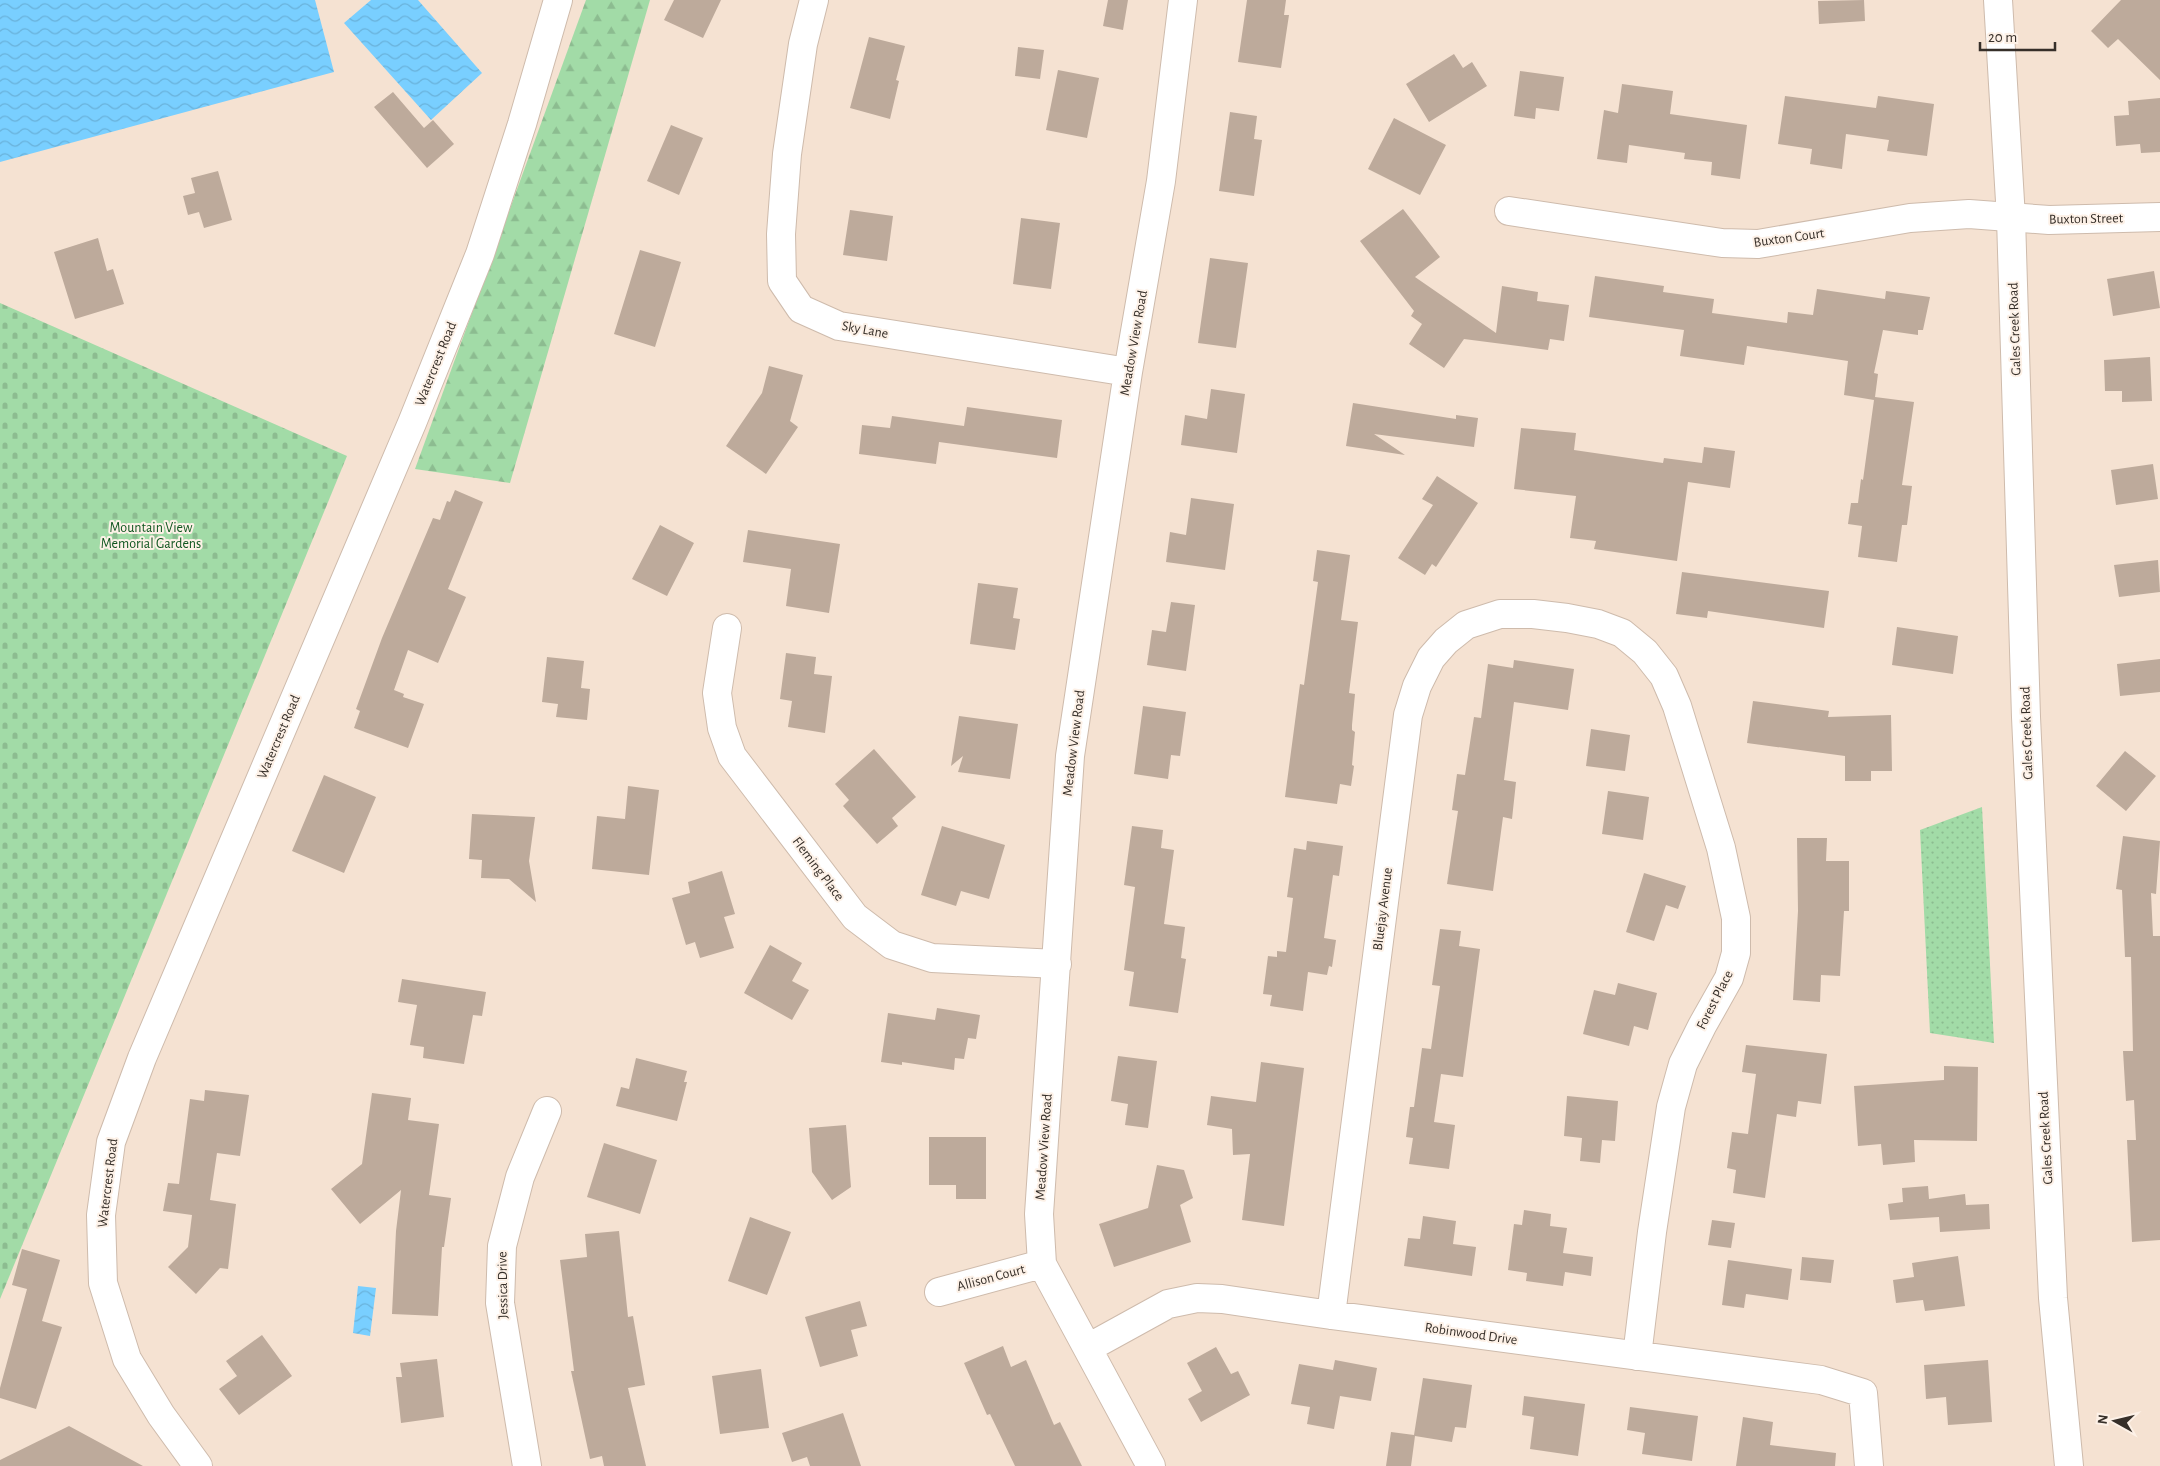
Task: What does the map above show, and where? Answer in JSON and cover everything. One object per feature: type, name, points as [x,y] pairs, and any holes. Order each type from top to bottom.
[{"type":"street","name":"Watercrest Road","points":[[198,1466],[161,1415],[127,1359],[103,1283],[101,1215],[111,1142],[142,1058],[412,423],[480,254],[522,124],[558,0]]},
{"type":"street","name":"Sky Lane","points":[[814,0],[803,44],[787,154],[781,234],[782,281],[800,309],[839,326],[1128,372]]},
{"type":"street","name":"Meadow View Road","points":[[1151,1466],[1088,1348],[1057,1295],[1042,1264],[1039,1214],[1070,756],[1128,372],[1161,180],[1183,0]]},
{"type":"street","name":"Gales Creek Road","points":[[1998,0],[2011,218],[2026,707],[2035,910],[2054,1298],[2069,1466]]},
{"type":"street","name":"Buxton Court","points":[[1508,211],[1722,243],[1758,244],[1910,218],[1969,214],[2011,218]]},
{"type":"street","name":"Buxton Street","points":[[2011,218],[2050,220],[2160,217]]},
{"type":"street","name":"Bluejay Avenue","points":[[1331,1315],[1408,715],[1417,686],[1430,658],[1446,641],[1466,625],[1500,614],[1533,614],[1567,618]]},
{"type":"street","name":"Forest Place","points":[[1567,618],[1598,624],[1622,634],[1645,652],[1664,676],[1677,706],[1713,817],[1736,918],[1736,953],[1730,978],[1702,1026],[1683,1064],[1671,1107],[1652,1232],[1637,1356]]},
{"type":"street","name":"Fleming Place","points":[[727,628],[717,693],[722,728],[732,756],[855,917],[892,945],[932,958],[1057,964]]},
{"type":"street","name":"Jessica Drive","points":[[527,1466],[500,1303],[502,1246],[520,1177],[547,1111]]},
{"type":"street","name":"Allison Court","points":[[939,1292],[1042,1264]]},
{"type":"street","name":"Robinwood Drive","points":[[1088,1348],[1168,1304],[1197,1298],[1222,1299],[1821,1380],[1863,1393],[1869,1466]]},
{"type":"green space","points":[[586,0],[650,0],[510,483],[415,469]]},
{"type":"green space","name":"Mountain View Memorial Gardens","points":[[0,303],[347,456],[0,1299]]},
{"type":"green space","points":[[1982,807],[1994,1043],[1930,1033],[1920,830]]},
{"type":"water","points":[[0,0],[315,0],[334,72],[0,162]]},
{"type":"water","points":[[371,0],[418,0],[482,73],[431,120],[344,23]]},
{"type":"water","points":[[358,1286],[376,1288],[370,1336],[353,1333]]},
{"type":"building","points":[[674,0],[721,0],[703,38],[664,20]]},
{"type":"building","points":[[1108,0],[1128,0],[1123,30],[1103,26]]},
{"type":"building","points":[[1247,0],[1286,0],[1284,15],[1289,15],[1281,68],[1238,62]]},
{"type":"building","points":[[1864,0],[1865,21],[1819,24],[1818,1]]},
{"type":"building","points":[[2121,0],[2160,0],[2160,80],[2118,39],[2108,48],[2091,31]]},
{"type":"building","points":[[869,37],[905,46],[896,80],[899,81],[890,119],[850,108]]},
{"type":"building","points":[[1018,47],[1044,50],[1040,79],[1015,76]]},
{"type":"building","points":[[1454,54],[1463,68],[1472,62],[1487,86],[1429,122],[1406,84]]},
{"type":"building","points":[[1058,70],[1099,78],[1087,138],[1046,130]]},
{"type":"building","points":[[1520,71],[1564,77],[1559,111],[1536,108],[1535,119],[1514,116]]},
{"type":"building","points":[[1622,84],[1673,91],[1670,114],[1747,125],[1740,179],[1711,175],[1712,162],[1684,159],[1685,153],[1629,145],[1627,163],[1597,159],[1604,110],[1618,113]]},
{"type":"building","points":[[393,92],[424,128],[433,120],[454,144],[427,168],[374,107]]},
{"type":"building","points":[[1785,96],[1876,108],[1878,96],[1934,104],[1927,156],[1887,151],[1889,140],[1846,134],[1842,169],[1810,164],[1812,149],[1778,144]]},
{"type":"building","points":[[2160,98],[2160,152],[2141,153],[2140,144],[2116,146],[2114,116],[2129,115],[2128,101]]},
{"type":"building","points":[[1230,112],[1257,116],[1254,139],[1262,140],[1254,196],[1219,191]]},
{"type":"building","points":[[1394,118],[1446,145],[1420,195],[1368,169]]},
{"type":"building","points":[[671,125],[703,138],[679,195],[647,181]]},
{"type":"building","points":[[218,171],[232,220],[204,228],[199,212],[188,215],[183,196],[195,193],[191,178]]},
{"type":"building","points":[[1403,209],[1440,257],[1415,277],[1496,333],[1502,286],[1538,292],[1537,301],[1569,305],[1564,341],[1550,339],[1548,350],[1464,339],[1444,368],[1409,344],[1422,324],[1411,316],[1414,311],[1360,241]]},
{"type":"building","points":[[850,210],[893,216],[887,261],[843,255]]},
{"type":"building","points":[[1021,218],[1060,223],[1051,289],[1013,284]]},
{"type":"building","points":[[98,238],[107,271],[113,269],[124,304],[75,319],[54,252]]},
{"type":"building","points":[[640,250],[681,262],[655,347],[614,334]]},
{"type":"building","points":[[1210,258],[1248,263],[1236,348],[1198,343]]},
{"type":"building","points":[[2154,271],[2160,308],[2113,316],[2107,279]]},
{"type":"building","points":[[1595,276],[1664,286],[1663,292],[1714,299],[1712,313],[1787,323],[1788,312],[1813,315],[1817,289],[1885,299],[1886,291],[1930,297],[1923,330],[1918,330],[1918,335],[1883,330],[1874,373],[1878,374],[1875,397],[1914,402],[1902,485],[1912,486],[1907,525],[1902,525],[1897,562],[1858,557],[1862,526],[1848,524],[1851,503],[1858,503],[1861,479],[1863,480],[1874,400],[1844,395],[1848,361],[1747,346],[1744,365],[1680,356],[1684,330],[1589,317]]},
{"type":"building","points":[[2150,357],[2152,401],[2122,402],[2122,391],[2105,391],[2104,360]]},
{"type":"building","points":[[769,366],[803,375],[790,421],[798,427],[766,474],[726,446],[762,393]]},
{"type":"building","points":[[1211,389],[1245,394],[1237,453],[1181,445],[1185,415],[1207,419]]},
{"type":"building","points":[[1353,403],[1456,419],[1456,415],[1478,418],[1474,447],[1374,434],[1405,455],[1346,446]]},
{"type":"building","points":[[967,407],[1062,420],[1057,458],[939,442],[936,464],[859,454],[862,425],[890,428],[892,416],[964,426]]},
{"type":"building","points":[[1521,428],[1576,433],[1574,450],[1663,463],[1664,458],[1702,463],[1704,447],[1735,451],[1730,488],[1688,482],[1677,561],[1594,549],[1596,541],[1570,538],[1576,496],[1514,489]]},
{"type":"building","points":[[2153,464],[2158,499],[2116,505],[2111,470]]},
{"type":"building","points":[[1437,476],[1478,503],[1436,567],[1432,564],[1425,575],[1398,558],[1433,505],[1422,499]]},
{"type":"building","points":[[455,490],[483,502],[448,589],[466,597],[438,663],[408,650],[394,690],[404,694],[403,697],[424,704],[408,748],[354,728],[360,711],[356,709],[382,638],[433,518],[440,520],[447,501],[450,502]]},
{"type":"building","points":[[1191,498],[1234,504],[1225,570],[1166,562],[1170,532],[1186,535]]},
{"type":"building","points":[[660,525],[694,543],[667,596],[632,579]]},
{"type":"building","points":[[748,530],[840,544],[829,613],[786,606],[791,569],[743,562]]},
{"type":"building","points":[[1317,550],[1350,555],[1341,620],[1358,622],[1349,693],[1355,694],[1352,725],[1352,730],[1355,732],[1352,765],[1354,766],[1351,786],[1340,784],[1337,804],[1285,797],[1300,684],[1304,685],[1318,582],[1313,581]]},
{"type":"building","points":[[2158,560],[2160,592],[2119,597],[2114,565]]},
{"type":"building","points":[[1682,572],[1829,591],[1824,628],[1708,611],[1707,618],[1676,614]]},
{"type":"building","points":[[978,583],[1018,588],[1013,618],[1020,619],[1015,650],[970,644]]},
{"type":"building","points":[[1171,602],[1195,605],[1186,671],[1147,665],[1152,630],[1166,632]]},
{"type":"building","points":[[1897,627],[1958,636],[1953,674],[1892,665]]},
{"type":"building","points":[[786,653],[816,657],[814,674],[832,676],[825,733],[788,727],[792,701],[780,699]]},
{"type":"building","points":[[547,657],[584,661],[581,688],[590,689],[587,720],[556,717],[558,704],[542,702]]},
{"type":"building","points":[[2160,659],[2160,692],[2120,696],[2117,664]]},
{"type":"building","points":[[1514,660],[1574,669],[1568,710],[1514,702],[1504,780],[1516,782],[1512,819],[1503,817],[1493,891],[1447,884],[1458,811],[1452,810],[1457,774],[1465,775],[1474,717],[1481,718],[1488,664],[1513,668]]},
{"type":"building","points":[[1753,701],[1829,711],[1828,717],[1891,715],[1892,771],[1871,771],[1871,781],[1845,781],[1845,756],[1747,743]]},
{"type":"building","points":[[1143,706],[1186,712],[1180,756],[1171,755],[1168,779],[1134,774]]},
{"type":"building","points":[[959,716],[1018,724],[1010,779],[958,772],[963,756],[951,766]]},
{"type":"building","points":[[1591,729],[1630,735],[1625,771],[1586,766]]},
{"type":"building","points":[[874,749],[916,797],[892,818],[898,826],[877,844],[843,806],[849,800],[835,784]]},
{"type":"building","points":[[2125,751],[2156,776],[2126,811],[2096,786]]},
{"type":"building","points":[[324,775],[376,797],[344,873],[292,851]]},
{"type":"building","points":[[628,786],[659,790],[649,875],[592,869],[597,816],[625,819]]},
{"type":"building","points":[[1608,791],[1649,797],[1643,840],[1602,834]]},
{"type":"building","points":[[472,814],[535,817],[529,861],[536,902],[509,879],[481,878],[482,860],[469,859]]},
{"type":"building","points":[[942,826],[1005,845],[989,899],[961,891],[956,906],[921,895]]},
{"type":"building","points":[[1132,826],[1163,830],[1161,848],[1174,850],[1164,924],[1185,927],[1181,958],[1186,959],[1178,1013],[1129,1006],[1134,972],[1124,970],[1135,887],[1124,885]]},
{"type":"building","points":[[2123,836],[2160,841],[2156,894],[2151,893],[2153,936],[2160,936],[2160,1240],[2132,1242],[2127,1140],[2136,1140],[2134,1100],[2126,1101],[2123,1051],[2133,1051],[2131,957],[2125,957],[2122,890],[2116,889]]},
{"type":"building","points":[[1797,838],[1827,838],[1826,861],[1849,861],[1849,911],[1844,911],[1840,976],[1821,975],[1820,1002],[1793,1000],[1798,911]]},
{"type":"building","points":[[1307,841],[1343,846],[1339,876],[1333,875],[1324,938],[1336,940],[1332,967],[1329,966],[1327,975],[1308,972],[1303,1011],[1270,1006],[1272,995],[1263,994],[1268,956],[1277,957],[1277,951],[1286,952],[1293,898],[1287,897],[1294,848],[1306,850]]},
{"type":"building","points":[[722,871],[735,914],[724,917],[734,948],[700,958],[695,942],[686,945],[672,898],[690,893],[688,882]]},
{"type":"building","points":[[1644,873],[1686,886],[1678,909],[1666,905],[1654,941],[1626,932]]},
{"type":"building","points":[[1440,929],[1461,931],[1459,946],[1480,949],[1463,1077],[1441,1074],[1434,1122],[1455,1125],[1449,1169],[1409,1164],[1413,1138],[1406,1137],[1410,1107],[1414,1107],[1422,1048],[1431,1049],[1440,986],[1432,985]]},
{"type":"building","points":[[770,945],[802,963],[792,981],[809,990],[792,1020],[744,993]]},
{"type":"building","points":[[402,979],[486,992],[482,1016],[473,1015],[464,1064],[423,1058],[424,1047],[410,1045],[417,1005],[398,1002]]},
{"type":"building","points":[[1618,983],[1657,993],[1648,1030],[1634,1026],[1629,1046],[1583,1034],[1594,990],[1615,995]]},
{"type":"building","points":[[937,1008],[980,1015],[976,1039],[968,1038],[964,1059],[955,1058],[954,1070],[902,1062],[902,1065],[881,1062],[888,1013],[935,1020]]},
{"type":"building","points":[[1746,1045],[1827,1054],[1821,1104],[1798,1101],[1796,1117],[1777,1114],[1765,1198],[1733,1193],[1736,1170],[1727,1168],[1732,1132],[1748,1134],[1756,1074],[1742,1072]]},
{"type":"building","points":[[1118,1056],[1157,1061],[1148,1128],[1125,1125],[1128,1104],[1111,1101]]},
{"type":"building","points":[[636,1058],[687,1071],[684,1082],[687,1082],[677,1121],[616,1106],[621,1087],[629,1089]]},
{"type":"building","points":[[1261,1062],[1304,1068],[1284,1226],[1242,1220],[1250,1154],[1233,1155],[1232,1129],[1207,1125],[1211,1096],[1256,1102]]},
{"type":"building","points":[[1944,1066],[1978,1067],[1977,1141],[1914,1140],[1915,1162],[1883,1165],[1881,1144],[1858,1146],[1854,1086],[1944,1080]]},
{"type":"building","points":[[205,1090],[249,1095],[240,1156],[217,1153],[210,1200],[236,1204],[228,1269],[220,1268],[196,1294],[168,1267],[188,1247],[192,1215],[163,1211],[168,1183],[179,1184],[190,1099],[204,1101]]},
{"type":"building","points":[[372,1093],[411,1098],[408,1120],[439,1124],[429,1195],[451,1198],[444,1247],[442,1247],[438,1316],[392,1314],[396,1231],[401,1190],[360,1224],[331,1189],[362,1164]]},
{"type":"building","points":[[1567,1096],[1618,1101],[1615,1141],[1602,1140],[1600,1163],[1580,1161],[1582,1138],[1564,1136]]},
{"type":"building","points":[[846,1125],[851,1187],[832,1200],[812,1172],[809,1128]]},
{"type":"building","points":[[929,1137],[986,1137],[986,1199],[956,1199],[956,1185],[929,1185]]},
{"type":"building","points":[[604,1143],[657,1160],[640,1214],[587,1197]]},
{"type":"building","points":[[1157,1165],[1184,1170],[1193,1198],[1180,1205],[1191,1242],[1114,1267],[1099,1224],[1148,1208]]},
{"type":"building","points":[[1928,1186],[1929,1199],[1965,1194],[1966,1205],[1989,1204],[1990,1229],[1940,1232],[1939,1217],[1890,1220],[1888,1204],[1903,1202],[1902,1188]]},
{"type":"building","points":[[1524,1210],[1551,1214],[1550,1226],[1567,1228],[1563,1253],[1593,1257],[1591,1276],[1565,1272],[1563,1286],[1526,1281],[1527,1273],[1508,1270],[1514,1224],[1522,1225]]},
{"type":"building","points":[[1423,1216],[1456,1221],[1453,1244],[1476,1247],[1472,1276],[1404,1266],[1408,1238],[1420,1239]]},
{"type":"building","points":[[750,1217],[791,1232],[767,1295],[728,1281]]},
{"type":"building","points":[[1712,1220],[1735,1223],[1731,1248],[1708,1245]]},
{"type":"building","points":[[619,1231],[628,1317],[633,1316],[645,1385],[628,1388],[646,1466],[604,1466],[602,1456],[590,1459],[571,1371],[574,1371],[560,1260],[587,1257],[585,1234]]},
{"type":"building","points":[[22,1249],[60,1260],[42,1321],[62,1327],[36,1409],[0,1398],[0,1388],[27,1289],[12,1285]]},
{"type":"building","points":[[1958,1256],[1965,1306],[1925,1311],[1923,1300],[1896,1303],[1893,1280],[1914,1277],[1912,1263]]},
{"type":"building","points":[[1802,1257],[1834,1260],[1831,1283],[1800,1280]]},
{"type":"building","points":[[1728,1260],[1792,1269],[1788,1300],[1746,1294],[1744,1308],[1722,1305]]},
{"type":"building","points":[[860,1301],[867,1326],[851,1330],[858,1356],[820,1367],[805,1317]]},
{"type":"building","points":[[262,1335],[292,1376],[239,1415],[219,1389],[237,1376],[226,1361]]},
{"type":"building","points":[[1003,1346],[1011,1367],[1026,1360],[1054,1425],[1060,1422],[1082,1466],[1015,1466],[990,1414],[987,1415],[964,1363]]},
{"type":"building","points":[[1216,1347],[1231,1374],[1238,1371],[1250,1395],[1201,1422],[1188,1399],[1202,1391],[1187,1363]]},
{"type":"building","points":[[437,1359],[444,1417],[401,1423],[396,1377],[402,1377],[400,1363]]},
{"type":"building","points":[[1335,1360],[1377,1368],[1371,1401],[1340,1396],[1334,1429],[1307,1424],[1310,1407],[1291,1404],[1299,1364],[1333,1370]]},
{"type":"building","points":[[1988,1360],[1992,1422],[1948,1425],[1946,1397],[1926,1399],[1924,1365]]},
{"type":"building","points":[[761,1369],[769,1428],[720,1434],[712,1376]]},
{"type":"building","points":[[1423,1378],[1472,1385],[1466,1428],[1455,1427],[1452,1442],[1415,1436],[1411,1466],[1386,1466],[1391,1432],[1414,1435]]},
{"type":"building","points":[[1524,1396],[1585,1404],[1578,1456],[1530,1449],[1534,1417],[1522,1415]]},
{"type":"building","points":[[1630,1407],[1698,1416],[1692,1461],[1642,1454],[1645,1433],[1627,1430]]},
{"type":"building","points":[[843,1413],[861,1466],[810,1466],[807,1457],[792,1462],[782,1433]]},
{"type":"building","points":[[1743,1417],[1773,1422],[1770,1445],[1836,1453],[1835,1466],[1736,1466]]},
{"type":"building","points":[[69,1426],[143,1466],[0,1466],[0,1460]]}]
